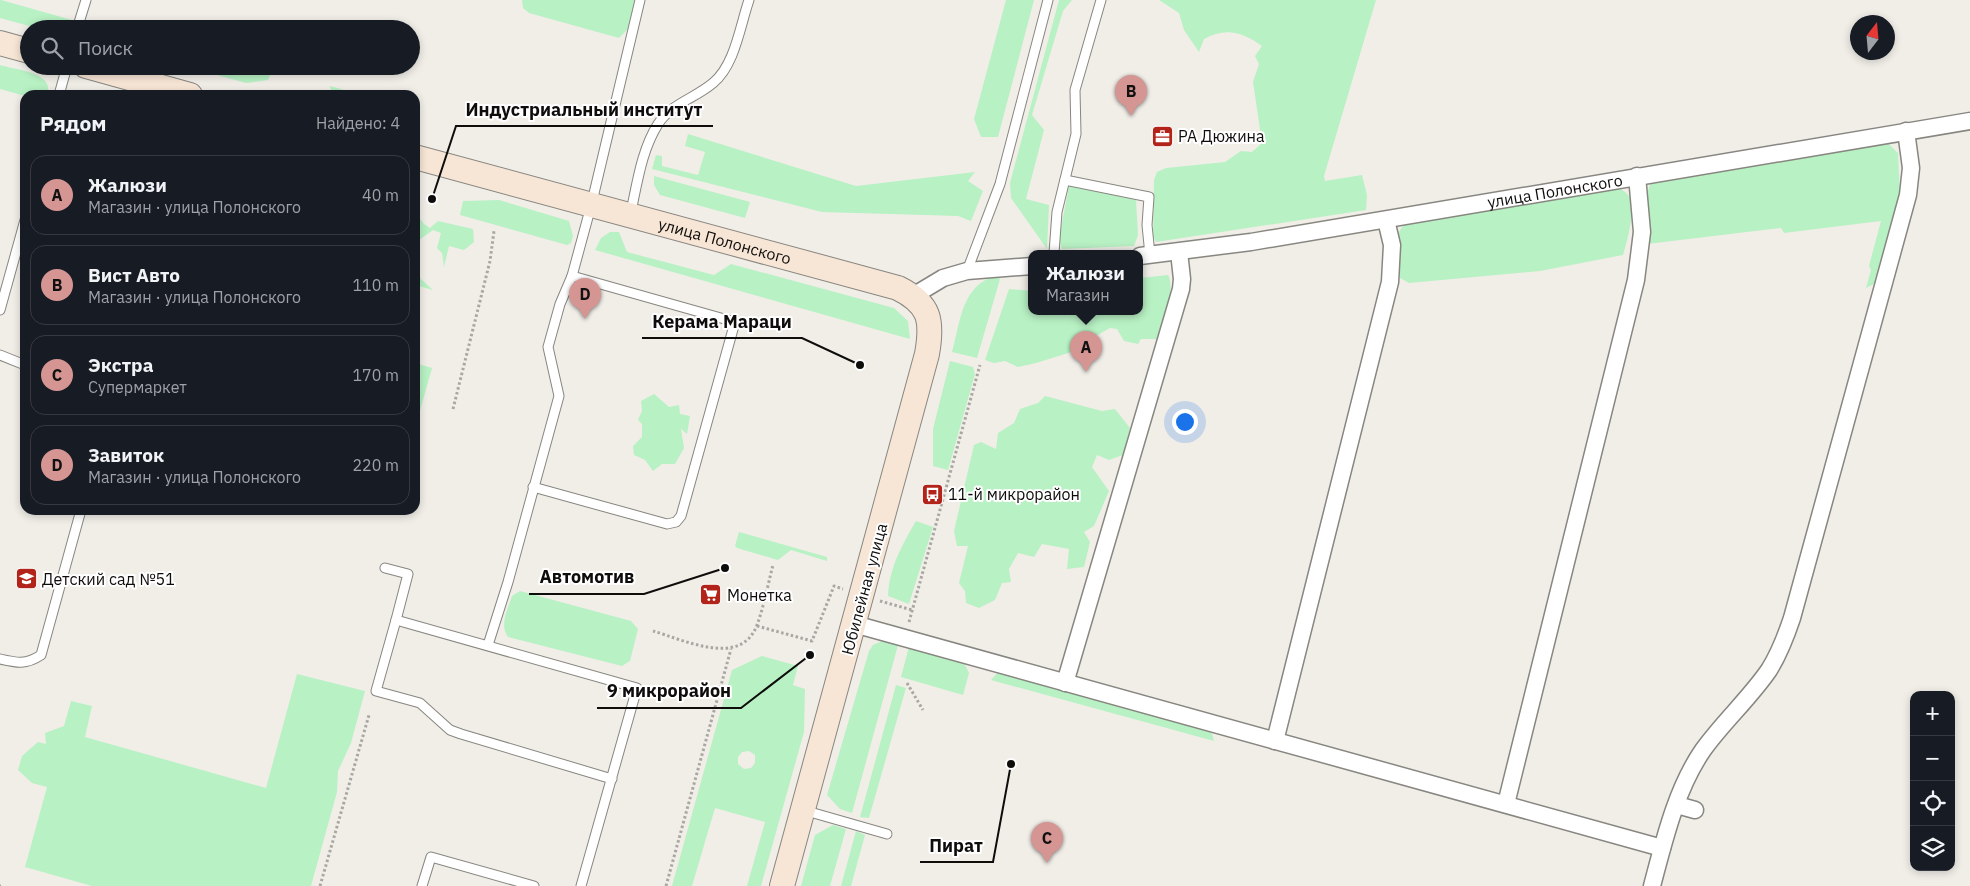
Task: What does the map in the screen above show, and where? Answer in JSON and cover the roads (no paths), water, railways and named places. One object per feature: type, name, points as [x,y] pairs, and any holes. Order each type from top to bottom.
[{"type":"main road","points":[[0,43],[20,49]]},
{"type":"main road","points":[[118,75],[172,90]]},
{"type":"main road","name":"улица Полонского","points":[[420,158],[879,282],[898,288],[913,296]]},
{"type":"main road","name":"Юбилейная улица","points":[[782,886],[930,340],[926,309],[913,296]]},
{"type":"street","name":"улица Полонского","points":[[1145,255],[1179,252],[1386,220],[1970,121]]},
{"type":"street","points":[[1652,886],[1662,848],[1684,786],[1702,751],[1769,670],[1785,639],[1908,195],[1911,168],[1906,131]]},
{"type":"street","points":[[1506,804],[1636,280],[1642,232],[1638,176]]},
{"type":"street","points":[[1275,741],[1390,282],[1392,245],[1386,220]]},
{"type":"street","points":[[1065,682],[1181,289],[1179,252]]},
{"type":"street","points":[[913,296],[943,278],[967,271],[1028,266]]},
{"type":"street","points":[[854,624],[1662,848]]},
{"type":"street","points":[[1677,805],[1695,810]]},
{"type":"lane","points":[[80,20],[86,0]]},
{"type":"lane","points":[[488,645],[508,582],[559,396],[548,347],[560,304],[572,276],[592,206],[640,0]]},
{"type":"lane","points":[[630,216],[644,156],[658,124],[670,109],[712,84],[720,76],[727,66],[749,0]]},
{"type":"lane","points":[[967,271],[1000,184],[1048,0]]},
{"type":"lane","points":[[1054,250],[1057,212],[1076,134],[1075,90],[1101,0]]},
{"type":"lane","points":[[60,90],[65,75]]},
{"type":"lane","points":[[1065,180],[1149,197],[1145,255]]},
{"type":"lane","points":[[0,310],[20,238]]},
{"type":"lane","points":[[533,486],[667,524],[676,522],[681,516],[735,322],[572,276]]},
{"type":"lane","points":[[0,355],[20,363]]},
{"type":"lane","points":[[0,659],[16,663],[28,663],[41,655],[80,515]]},
{"type":"lane","points":[[385,568],[408,574],[376,691],[420,704],[450,730],[612,779]]},
{"type":"lane","points":[[396,620],[637,688],[581,886]]},
{"type":"lane","points":[[803,810],[887,834]]},
{"type":"lane","points":[[422,886],[431,857],[534,886]]},
{"type":"place","name":"Вист Авто","points":[[1131,116]]},
{"type":"place","name":"РА Дюжина","points":[[1162,136]]},
{"type":"place","name":"Индустриальный институт","points":[[432,199]]},
{"type":"place","name":"Завиток","points":[[585,319]]},
{"type":"place","name":"Керама Мараци","points":[[860,365]]},
{"type":"place","name":"Жалюзи","points":[[1086,372]]},
{"type":"place","name":"11-й микрорайон","points":[[932,494]]},
{"type":"place","name":"Автомотив","points":[[725,568]]},
{"type":"place","name":"Детский сад №51","points":[[26,579]]},
{"type":"place","name":"Монетка","points":[[711,595]]},
{"type":"place","name":"9 микрорайон","points":[[810,655]]},
{"type":"place","name":"Пират","points":[[1011,764]]},
{"type":"place","name":"Экстра","points":[[1047,863]]}]
